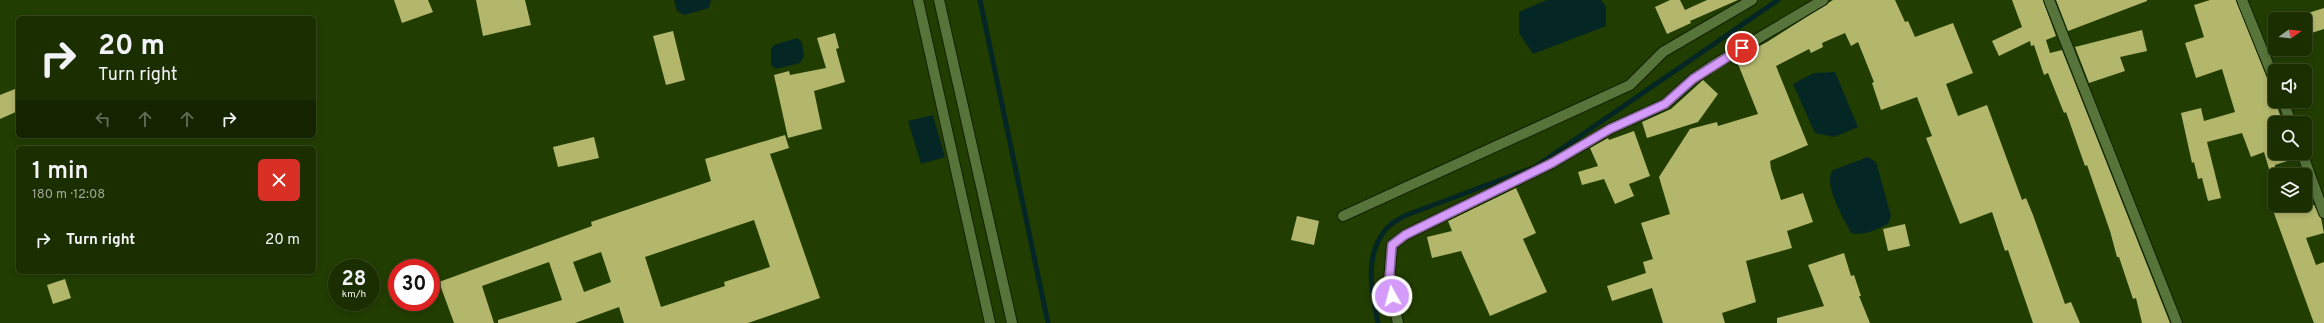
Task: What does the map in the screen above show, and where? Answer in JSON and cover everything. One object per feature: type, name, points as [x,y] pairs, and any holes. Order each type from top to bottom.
[{"type":"street","points":[[918,0],[990,323]]},
{"type":"street","points":[[939,0],[1012,323]]},
{"type":"street","points":[[1343,216],[1630,85],[1664,52],[1752,0]]},
{"type":"street","points":[[1398,323],[1389,282],[1392,245],[1401,238],[1552,163],[1610,129],[1665,104],[1693,79],[1715,64],[1807,4],[1823,0]]},
{"type":"street","points":[[2049,0],[2177,323]]},
{"type":"street","points":[[2242,0],[2268,64]]},
{"type":"street","points":[[2305,160],[2324,213]]},
{"type":"water","points":[[674,0],[711,0],[709,8],[684,15],[677,11]]},
{"type":"water","points":[[1547,0],[1601,0],[1606,6],[1606,26],[1533,54],[1519,33],[1519,12]]},
{"type":"water","points":[[797,38],[802,42],[804,56],[800,63],[776,69],[771,65],[771,49],[774,45]]},
{"type":"water","points":[[1835,72],[1858,127],[1834,137],[1815,133],[1793,84],[1814,73]]},
{"type":"water","points":[[933,115],[945,157],[921,164],[908,121]]},
{"type":"water","points":[[1868,157],[1876,162],[1891,216],[1888,224],[1870,232],[1856,234],[1851,233],[1835,202],[1830,184],[1830,176],[1833,170]]},
{"type":"building","points":[[394,0],[428,0],[433,12],[402,23]]},
{"type":"building","points":[[476,0],[525,0],[531,25],[483,36]]},
{"type":"building","points":[[1670,0],[1680,0],[1685,10],[1707,0],[1738,0],[1690,21],[1691,23],[1667,34],[1655,7]]},
{"type":"building","points":[[1833,0],[1895,0],[1905,22],[1908,21],[1915,37],[1953,23],[1973,73],[1946,84],[1958,116],[1987,105],[2022,200],[2026,198],[2033,215],[2065,304],[2071,302],[2080,323],[2033,323],[2008,250],[2005,251],[1992,212],[1960,224],[1926,138],[1932,136],[1917,97],[1881,110],[1872,83],[1874,82],[1858,42],[1851,46],[1845,33],[1822,43],[1823,47],[1811,53],[1809,49],[1776,66],[1808,145],[1770,161],[1771,169],[1781,200],[1803,193],[1813,222],[1787,231],[1792,248],[1746,261],[1756,302],[1722,313],[1725,323],[1663,323],[1652,288],[1612,301],[1607,286],[1646,273],[1643,262],[1653,259],[1641,223],[1670,214],[1659,177],[1690,129],[1717,122],[1718,126],[1758,114],[1736,59],[1767,42]]},
{"type":"building","points":[[2012,0],[2043,0],[2056,36],[2046,40],[2050,53],[2062,50],[2170,323],[2142,323],[2136,298],[2133,299],[2119,257],[2117,257],[2110,231],[2087,165],[2085,166],[2066,112],[2064,113],[2048,73],[2044,75],[2034,45],[2031,46],[2030,41],[1999,56],[1992,41],[2022,27]]},
{"type":"building","points":[[2056,0],[2147,0],[2147,1],[2068,31]]},
{"type":"building","points":[[2210,0],[2236,0],[2268,80],[2268,108],[2278,108],[2280,116],[2268,116],[2268,160],[2291,160],[2275,165],[2275,168],[2269,168],[2264,152],[2251,157],[2242,133],[2207,142],[2221,198],[2208,201],[2202,178],[2198,179],[2194,162],[2192,163],[2181,113],[2201,108],[2204,121],[2235,112],[2222,69],[2196,78],[2185,43],[2204,37],[2194,5]]},
{"type":"building","points":[[2324,8],[2324,29],[2312,33],[2311,12]]},
{"type":"building","points":[[2142,30],[2147,51],[2120,57],[2125,71],[2089,83],[2075,47]]},
{"type":"building","points":[[673,31],[685,80],[666,85],[653,36]]},
{"type":"building","points":[[835,33],[839,48],[836,49],[845,82],[814,91],[822,129],[788,138],[774,75],[789,71],[790,75],[826,68],[817,38]]},
{"type":"building","points":[[1703,80],[1718,94],[1698,122],[1647,138],[1642,122],[1671,109]]},
{"type":"building","points":[[15,89],[16,92],[16,112],[0,119],[0,95]]},
{"type":"building","points":[[1634,131],[1650,176],[1629,184],[1634,196],[1615,204],[1604,179],[1582,185],[1578,172],[1598,166],[1590,148],[1608,138],[1609,140]]},
{"type":"building","points":[[785,135],[789,148],[770,154],[820,298],[748,323],[624,323],[619,307],[575,323],[498,323],[498,320],[562,300],[549,262],[482,286],[494,323],[454,323],[440,282],[592,226],[591,222],[711,181],[705,159]],"holes":[[[754,220],[770,267],[724,282],[725,286],[661,307],[645,257]],[[601,252],[611,282],[584,292],[573,262]]]},
{"type":"building","points":[[594,137],[599,158],[558,167],[553,147]]},
{"type":"building","points":[[1516,188],[1536,233],[1523,239],[1547,292],[1490,316],[1461,251],[1432,258],[1427,237],[1452,231],[1448,221]]},
{"type":"building","points":[[2312,205],[2314,205],[2321,218],[2324,233],[2306,238],[2316,265],[2324,262],[2324,323],[2314,323],[2274,212],[2312,212]]},
{"type":"building","points":[[1297,216],[1319,221],[1314,245],[1291,240]]},
{"type":"building","points":[[1905,224],[1910,246],[1888,251],[1883,229]]},
{"type":"building","points":[[1844,253],[1851,276],[1854,275],[1861,296],[1859,296],[1870,323],[1777,323],[1777,318],[1824,306],[1808,265]]},
{"type":"building","points":[[65,279],[71,298],[53,304],[47,285]]},
{"type":"waterway","points":[[980,0],[1048,323]]},
{"type":"waterway","points":[[1378,323],[1373,299],[1371,274],[1372,263],[1374,251],[1379,240],[1390,225],[1404,216],[1535,167],[1778,0]]},
{"type":"route","points":[[1392,296],[1389,282],[1392,245],[1405,235],[1552,163],[1610,129],[1665,104],[1693,79],[1742,48]]}]
